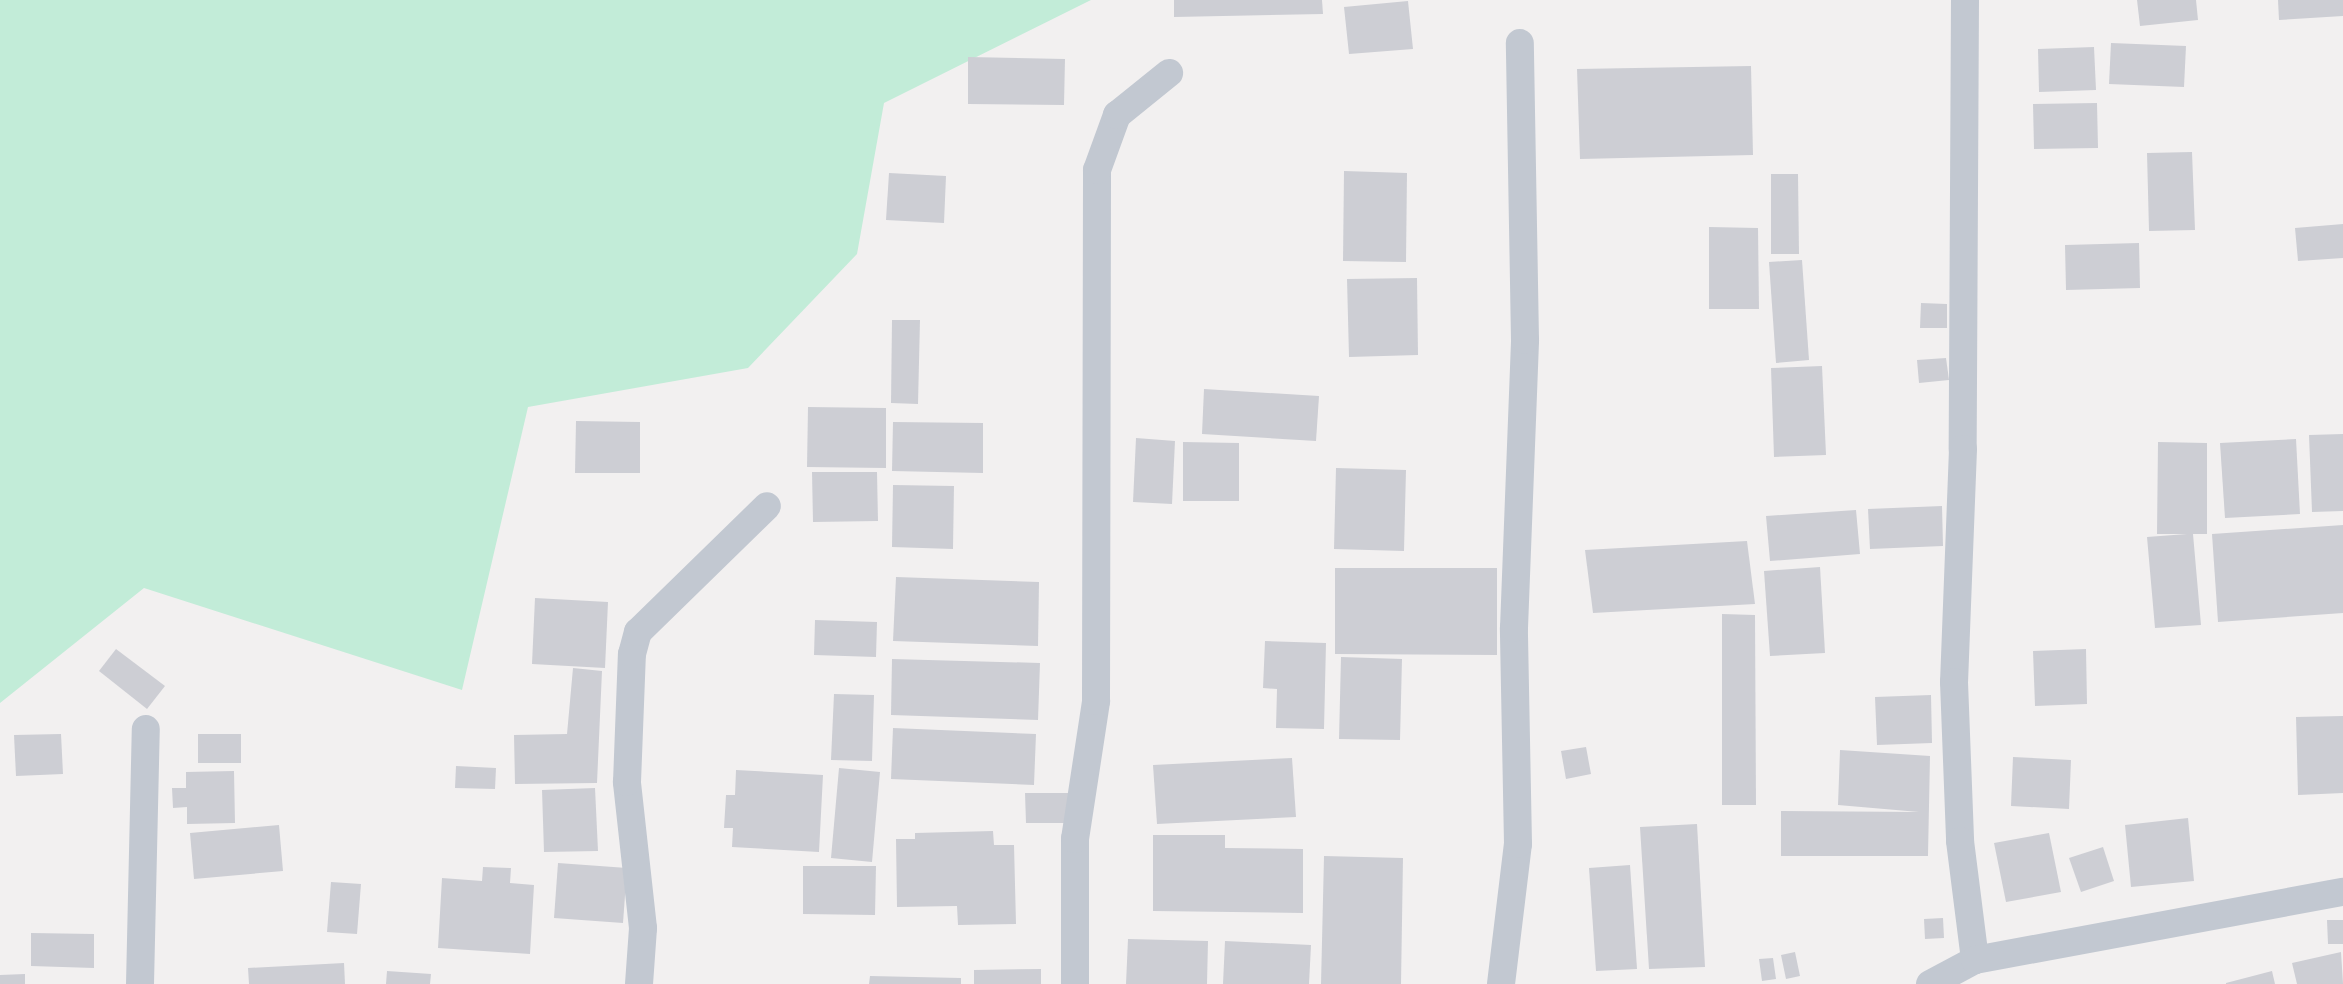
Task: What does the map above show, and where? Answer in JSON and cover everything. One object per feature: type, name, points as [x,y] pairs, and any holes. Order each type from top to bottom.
[{"type":"street","points":[[1965,0],[1963,449],[1954,682],[1960,841],[1975,960]]},
{"type":"street","points":[[1501,984],[1518,844],[1514,628],[1525,340],[1520,43]]},
{"type":"street","points":[[1075,984],[1075,839],[1096,701],[1097,170],[1117,115],[1169,73]]},
{"type":"street","points":[[639,984],[643,928],[627,782],[632,654],[638,632],[767,506]]},
{"type":"street","points":[[140,984],[146,729]]},
{"type":"street","points":[[1930,984],[1975,960],[2343,892]]},
{"type":"green space","points":[[0,0],[1091,0],[884,103],[857,254],[748,368],[528,407],[462,690],[144,588],[0,703]]},
{"type":"building","points":[[1174,0],[1322,0],[1323,14],[1174,17]]},
{"type":"building","points":[[2137,0],[2196,0],[2198,20],[2140,26]]},
{"type":"building","points":[[2278,0],[2343,0],[2343,16],[2279,20]]},
{"type":"building","points":[[1408,1],[1413,49],[1349,54],[1344,7]]},
{"type":"building","points":[[2111,43],[2186,46],[2184,87],[2109,84]]},
{"type":"building","points":[[2094,47],[2096,90],[2039,92],[2038,49]]},
{"type":"building","points":[[968,57],[1065,59],[1064,105],[968,104]]},
{"type":"building","points":[[1751,66],[1753,155],[1580,159],[1577,69]]},
{"type":"building","points":[[2097,103],[2098,148],[2034,149],[2033,104]]},
{"type":"building","points":[[2192,152],[2195,230],[2149,231],[2147,153]]},
{"type":"building","points":[[1344,171],[1407,173],[1406,262],[1343,261]]},
{"type":"building","points":[[889,173],[946,176],[944,223],[886,220]]},
{"type":"building","points":[[1771,174],[1798,174],[1799,254],[1771,254]]},
{"type":"building","points":[[2343,224],[2343,258],[2298,261],[2295,228]]},
{"type":"building","points":[[1709,227],[1758,228],[1759,309],[1709,309]]},
{"type":"building","points":[[2139,243],[2140,288],[2066,290],[2065,245]]},
{"type":"building","points":[[1802,260],[1809,360],[1776,363],[1769,262]]},
{"type":"building","points":[[1417,278],[1418,355],[1349,357],[1347,279]]},
{"type":"building","points":[[1921,303],[1947,304],[1947,328],[1920,328]]},
{"type":"building","points":[[892,320],[920,320],[918,404],[891,403]]},
{"type":"building","points":[[1946,358],[1949,380],[1919,383],[1917,360]]},
{"type":"building","points":[[1822,366],[1826,455],[1774,457],[1771,368]]},
{"type":"building","points":[[1204,389],[1319,396],[1316,441],[1202,434]]},
{"type":"building","points":[[808,407],[886,408],[886,468],[807,467]]},
{"type":"building","points":[[576,421],[640,422],[640,473],[575,473]]},
{"type":"building","points":[[893,422],[983,423],[983,473],[892,471]]},
{"type":"building","points":[[2343,434],[2343,511],[2312,512],[2309,435]]},
{"type":"building","points":[[1136,438],[1175,441],[1172,504],[1133,502]]},
{"type":"building","points":[[2296,439],[2300,514],[2225,518],[2220,443]]},
{"type":"building","points":[[1183,442],[1239,443],[1239,501],[1183,501]]},
{"type":"building","points":[[2158,442],[2207,443],[2207,534],[2193,534],[2201,625],[2155,628],[2147,537],[2187,534],[2157,534]]},
{"type":"building","points":[[1336,468],[1406,470],[1404,551],[1334,549]]},
{"type":"building","points":[[812,472],[877,472],[878,521],[813,522]]},
{"type":"building","points":[[893,485],[954,486],[953,549],[892,547]]},
{"type":"building","points":[[1942,506],[1943,546],[1870,549],[1868,509]]},
{"type":"building","points":[[1856,510],[1860,554],[1770,561],[1766,516]]},
{"type":"building","points":[[2343,525],[2343,613],[2218,622],[2212,534]]},
{"type":"building","points":[[1747,541],[1755,604],[1593,613],[1585,550]]},
{"type":"building","points":[[1820,567],[1825,653],[1770,656],[1764,571]]},
{"type":"building","points":[[1335,568],[1497,568],[1497,655],[1335,654]]},
{"type":"building","points":[[896,577],[1039,582],[1038,646],[893,641]]},
{"type":"building","points":[[535,598],[608,602],[605,668],[532,664]]},
{"type":"building","points":[[1722,614],[1755,615],[1756,805],[1722,805]]},
{"type":"building","points":[[815,620],[877,622],[876,657],[814,655]]},
{"type":"building","points":[[1265,641],[1326,643],[1324,729],[1276,728],[1277,689],[1263,688]]},
{"type":"building","points":[[116,649],[165,686],[147,709],[99,671]]},
{"type":"building","points":[[2086,649],[2087,704],[2035,706],[2033,651]]},
{"type":"building","points":[[1341,657],[1402,659],[1400,740],[1339,739]]},
{"type":"building","points":[[892,659],[1040,663],[1038,720],[891,715]]},
{"type":"building","points":[[573,668],[602,671],[597,783],[515,784],[514,735],[567,734]]},
{"type":"building","points":[[834,694],[874,695],[872,761],[831,760]]},
{"type":"building","points":[[1931,695],[1932,743],[1877,745],[1875,697]]},
{"type":"building","points":[[2343,716],[2343,793],[2298,795],[2296,717]]},
{"type":"building","points":[[893,728],[1036,734],[1034,785],[891,779]]},
{"type":"building","points":[[61,734],[63,774],[16,776],[14,735]]},
{"type":"building","points":[[198,734],[241,734],[241,763],[198,763]]},
{"type":"building","points":[[1586,747],[1591,774],[1566,779],[1561,751]]},
{"type":"building","points":[[1840,750],[1930,756],[1928,856],[1781,856],[1781,811],[1919,812],[1838,805]]},
{"type":"building","points":[[2013,757],[2071,760],[2069,809],[2011,806]]},
{"type":"building","points":[[1292,758],[1296,817],[1157,824],[1153,765]]},
{"type":"building","points":[[456,766],[496,768],[495,789],[455,788]]},
{"type":"building","points":[[839,768],[880,772],[872,862],[831,858]]},
{"type":"building","points":[[736,770],[823,775],[819,852],[732,847],[733,828],[724,828],[726,795],[735,795]]},
{"type":"building","points":[[234,771],[235,823],[187,824],[187,807],[173,808],[172,788],[186,788],[186,772]]},
{"type":"building","points":[[595,788],[598,851],[544,852],[542,790]]},
{"type":"building","points":[[1025,793],[1070,793],[1071,823],[1026,823]]},
{"type":"building","points":[[2188,818],[2194,881],[2131,887],[2125,825]]},
{"type":"building","points":[[1697,824],[1705,967],[1649,969],[1640,827]]},
{"type":"building","points":[[279,825],[283,871],[194,879],[190,833]]},
{"type":"building","points":[[993,831],[994,845],[1014,845],[1016,924],[958,925],[957,906],[897,907],[896,839],[915,839],[915,833]]},
{"type":"building","points":[[2049,833],[2061,892],[2006,902],[1994,843]]},
{"type":"building","points":[[1153,835],[1225,835],[1225,848],[1303,849],[1303,913],[1153,911]]},
{"type":"building","points":[[2103,847],[2114,881],[2081,892],[2069,858]]},
{"type":"building","points":[[1324,856],[1403,858],[1401,984],[1321,984]]},
{"type":"building","points":[[558,863],[627,868],[623,923],[554,918]]},
{"type":"building","points":[[1630,865],[1637,969],[1596,971],[1589,868]]},
{"type":"building","points":[[803,866],[876,866],[875,915],[803,914]]},
{"type":"building","points":[[483,867],[511,868],[510,883],[534,885],[530,954],[438,948],[442,878],[482,881]]},
{"type":"building","points":[[331,882],[361,884],[357,934],[327,932]]},
{"type":"building","points":[[1943,918],[1944,938],[1925,939],[1924,919]]},
{"type":"building","points":[[2327,920],[2343,920],[2343,944],[2328,944]]},
{"type":"building","points":[[31,933],[94,934],[94,968],[31,966]]},
{"type":"building","points":[[1128,939],[1208,941],[1207,984],[1126,984]]},
{"type":"building","points":[[1225,941],[1311,945],[1309,984],[1223,984]]},
{"type":"building","points":[[1795,952],[1800,976],[1786,979],[1781,955]]},
{"type":"building","points":[[2341,952],[2343,984],[2297,984],[2292,963]]},
{"type":"building","points":[[1773,958],[1776,979],[1762,981],[1759,959]]},
{"type":"building","points":[[344,963],[345,984],[249,984],[248,968]]},
{"type":"building","points":[[1041,969],[1041,984],[974,984],[974,970]]},
{"type":"building","points":[[387,971],[431,974],[430,984],[386,984]]},
{"type":"building","points":[[2272,971],[2275,984],[2226,984],[2226,983]]},
{"type":"building","points":[[25,974],[25,984],[0,984],[0,975]]},
{"type":"building","points":[[870,976],[961,978],[961,984],[869,984]]}]
